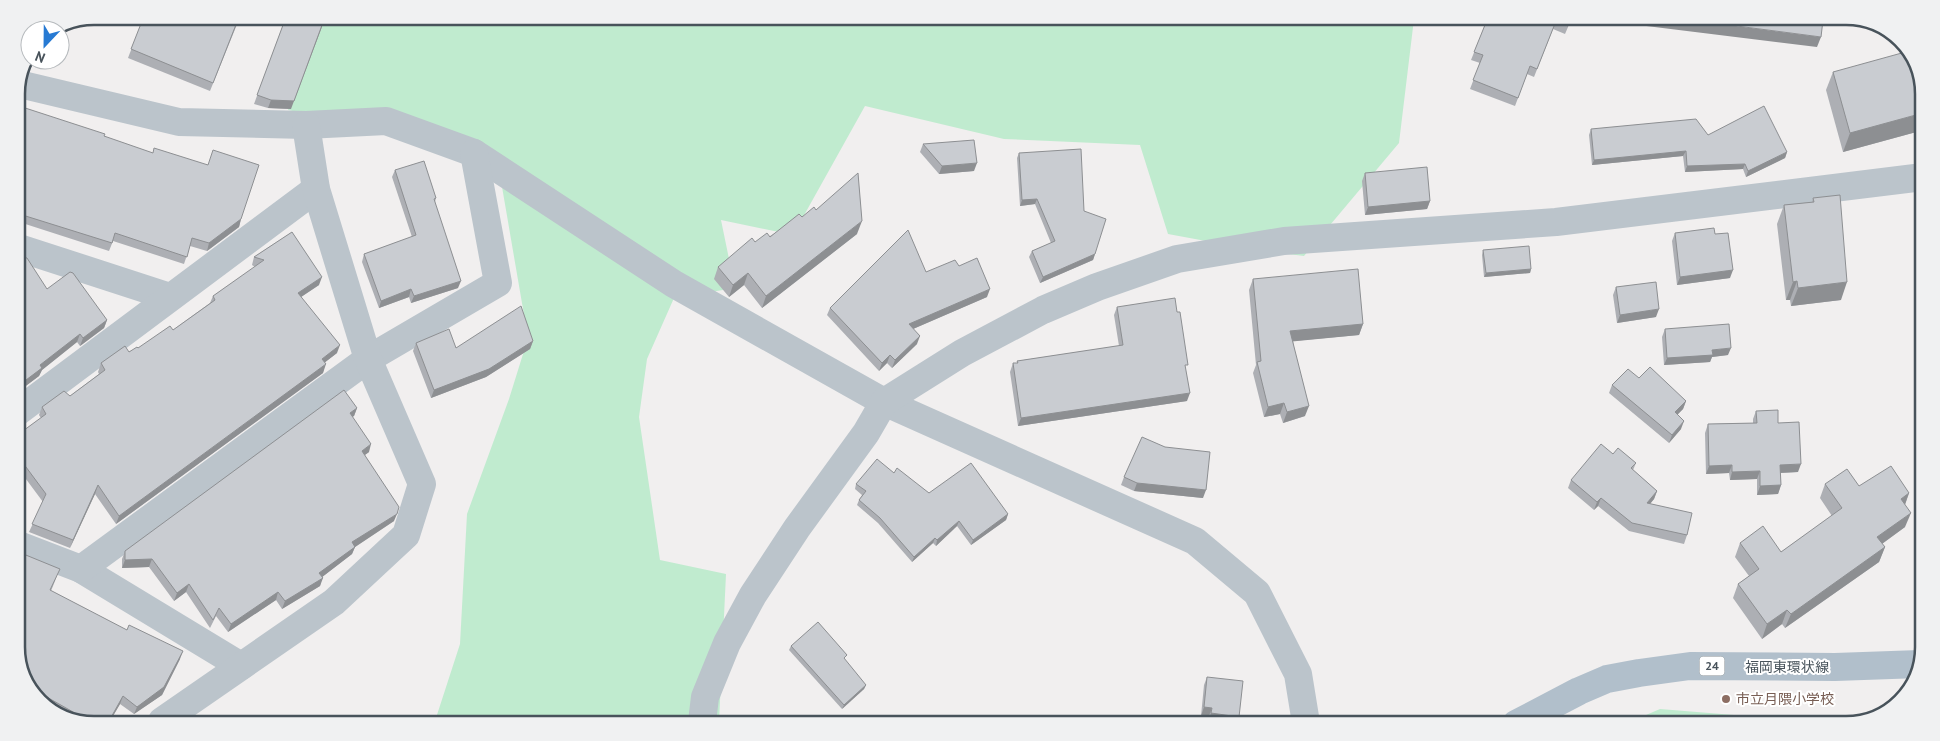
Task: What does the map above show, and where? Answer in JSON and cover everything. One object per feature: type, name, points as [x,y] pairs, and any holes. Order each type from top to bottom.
[{"type":"main road","name":"福岡東環状線","points":[[1531,716],[1579,691],[1607,679],[1690,666],[1835,667],[1913,664]]},
{"type":"street","points":[[26,86],[178,122],[306,126],[386,121],[474,153],[674,284],[884,402],[1195,541],[1257,593],[1298,674],[1305,716]]},
{"type":"street","points":[[169,716],[334,602],[406,535],[422,484],[368,359],[316,188],[306,126]]},
{"type":"street","points":[[81,569],[368,359],[498,283],[474,153]]},
{"type":"street","points":[[703,716],[705,697],[727,643],[753,595],[797,528],[866,433],[884,402],[962,353],[1043,310],[1097,287],[1177,259],[1284,241],[1556,222],[1915,178]]},
{"type":"street","points":[[25,406],[316,188]]},
{"type":"street","points":[[25,250],[170,297]]},
{"type":"street","points":[[25,547],[81,569],[241,666]]},
{"type":"green space","points":[[315,25],[1413,25],[1399,143],[1304,256],[1249,249],[1168,234],[1140,145],[1004,139],[865,106],[793,235],[721,220],[735,288],[674,298],[647,359],[639,417],[660,560],[726,574],[719,716],[437,716],[460,644],[467,514],[509,399],[528,338],[496,152],[288,110]]},
{"type":"green space","points":[[1660,709],[1747,716],[1644,716]]},
{"type":"building","points":[[140,25],[236,25],[213,83],[131,49]]},
{"type":"building","points":[[283,25],[322,25],[294,101],[271,100],[257,95]]},
{"type":"building","points":[[1485,25],[1554,25],[1537,69],[1530,66],[1518,98],[1473,80],[1483,55],[1474,52]]},
{"type":"building","points":[[1729,25],[1822,25],[1821,37]]},
{"type":"building","points":[[1902,53],[1913,76],[1915,115],[1850,133],[1833,72]]},
{"type":"building","points":[[1764,106],[1787,152],[1748,171],[1745,164],[1687,166],[1686,151],[1594,160],[1591,129],[1696,119],[1708,135]]},
{"type":"building","points":[[25,108],[105,134],[104,136],[153,153],[154,148],[208,165],[213,150],[259,165],[241,219],[209,243],[192,238],[187,257],[115,233],[112,243],[25,216]]},
{"type":"building","points":[[974,140],[977,163],[942,166],[923,144]]},
{"type":"building","points":[[1081,149],[1084,211],[1106,219],[1095,254],[1043,277],[1032,251],[1055,241],[1037,199],[1022,200],[1019,153]]},
{"type":"building","points":[[424,161],[436,198],[434,199],[461,281],[414,296],[411,289],[381,301],[364,254],[416,235],[395,170]]},
{"type":"building","points":[[1427,167],[1430,201],[1368,207],[1365,173]]},
{"type":"building","points":[[858,173],[862,221],[766,296],[748,273],[733,285],[718,267],[752,238],[755,242],[767,233],[770,237],[799,214],[802,217],[814,207],[816,210]]},
{"type":"building","points":[[1840,195],[1847,282],[1798,288],[1797,281],[1793,282],[1784,205],[1814,202],[1813,198]]},
{"type":"building","points":[[1714,228],[1715,234],[1728,233],[1733,270],[1680,277],[1675,233]]},
{"type":"building","points":[[908,230],[926,272],[955,260],[959,266],[977,258],[990,289],[909,324],[920,336],[895,360],[890,355],[882,363],[830,308]]},
{"type":"building","points":[[292,232],[322,277],[298,293],[340,345],[322,359],[326,364],[119,516],[98,485],[73,540],[32,524],[46,494],[25,466],[25,429],[46,414],[42,407],[64,391],[70,396],[105,370],[101,363],[125,346],[129,352],[170,326],[173,330],[215,300],[213,296],[264,260],[254,257]]},
{"type":"building","points":[[1529,246],[1531,269],[1486,273],[1483,250]]},
{"type":"building","points":[[25,258],[47,289],[70,272],[73,273],[107,320],[83,338],[80,334],[40,365],[42,368],[26,380]]},
{"type":"building","points":[[1358,269],[1363,324],[1290,331],[1309,406],[1287,412],[1284,403],[1268,407],[1257,362],[1261,361],[1253,279]]},
{"type":"building","points":[[1656,282],[1659,309],[1620,315],[1616,287]]},
{"type":"building","points":[[1175,298],[1177,312],[1180,312],[1188,365],[1185,365],[1190,393],[1021,418],[1013,363],[1123,345],[1117,307]]},
{"type":"building","points":[[521,306],[533,341],[489,369],[434,390],[416,343],[449,329],[456,348]]},
{"type":"building","points":[[1729,324],[1731,348],[1712,350],[1713,355],[1667,358],[1665,329]]},
{"type":"building","points":[[1650,367],[1686,401],[1675,412],[1684,421],[1672,435],[1612,385],[1628,369],[1639,378]]},
{"type":"building","points":[[344,390],[357,408],[350,413],[371,444],[362,451],[399,507],[397,514],[352,542],[355,547],[319,573],[323,578],[285,601],[278,592],[231,624],[219,608],[213,620],[189,584],[177,593],[152,559],[125,560],[125,551]]},
{"type":"building","points":[[1778,410],[1778,423],[1799,422],[1801,464],[1780,465],[1781,485],[1760,486],[1760,471],[1732,472],[1732,465],[1709,466],[1708,424],[1757,423],[1756,411]]},
{"type":"building","points":[[1142,437],[1165,447],[1210,452],[1206,490],[1137,483],[1124,477]]},
{"type":"building","points":[[1601,444],[1613,454],[1618,448],[1636,463],[1631,468],[1657,491],[1647,503],[1692,513],[1687,535],[1632,523],[1601,498],[1597,502],[1571,480]]},
{"type":"building","points":[[877,459],[894,473],[897,468],[929,493],[971,463],[1008,514],[973,540],[959,521],[937,540],[935,538],[914,557],[880,518],[859,500],[866,491],[856,484]]},
{"type":"building","points":[[1891,466],[1909,493],[1901,499],[1911,513],[1877,537],[1885,547],[1791,614],[1787,610],[1767,624],[1738,584],[1759,569],[1740,543],[1763,526],[1781,552],[1842,508],[1825,484],[1847,469],[1859,486]]},
{"type":"building","points":[[25,555],[60,569],[50,590],[127,630],[129,625],[183,651],[164,687],[137,707],[123,696],[112,716],[94,716],[74,712],[45,696],[34,681],[26,660]]},
{"type":"building","points":[[818,622],[847,655],[844,658],[866,685],[844,705],[791,646]]},
{"type":"building","points":[[1207,677],[1243,681],[1239,716],[1211,713],[1212,708],[1204,707]]},
{"type":"place","name":"市立月隈小学校","points":[[1726,699]]}]
